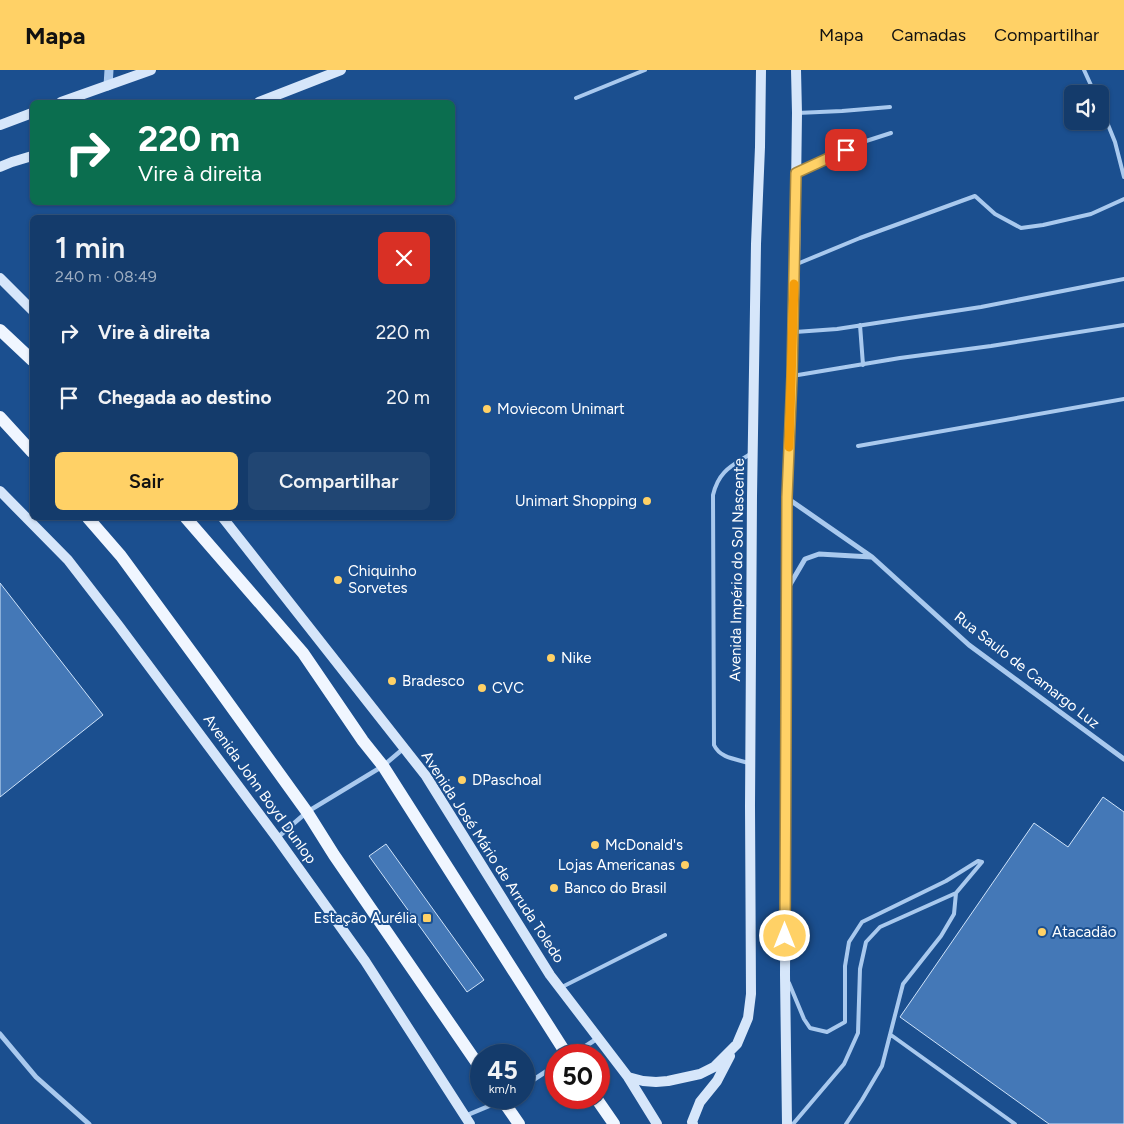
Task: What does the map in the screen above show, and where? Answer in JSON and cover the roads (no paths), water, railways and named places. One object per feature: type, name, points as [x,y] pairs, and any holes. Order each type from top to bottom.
[{"type":"main road","points":[[67,100],[150,70]]},
{"type":"main road","points":[[264,100],[341,70]]},
{"type":"main road","name":"Avenida Império do Sol Nascente","points":[[628,1077],[650,1082],[668,1082],[700,1074],[714,1067],[737,1044],[748,1018],[751,994],[751,764],[756,244],[761,70]]},
{"type":"main road","points":[[787,1124],[785,975],[786,592],[787,497],[795,265],[796,70]]},
{"type":"main road","points":[[0,125],[30,114]]},
{"type":"main road","points":[[0,167],[30,157]]},
{"type":"main road","points":[[0,278],[30,308]]},
{"type":"main road","points":[[0,330],[30,358]]},
{"type":"main road","points":[[0,418],[30,450]]},
{"type":"main road","name":"Avenida John Boyd Dunlop","points":[[0,491],[68,560],[278,838],[365,960],[468,1120]]},
{"type":"main road","name":"Avenida John Boyd Dunlop","points":[[90,520],[127,564],[210,676],[307,812],[334,855],[470,1053]]},
{"type":"main road","points":[[188,520],[302,653],[363,741],[383,766],[560,1044]]},
{"type":"main road","name":"Avenida José Mário de Arruda Toledo","points":[[225,520],[426,776],[550,975],[628,1077],[657,1124]]},
{"type":"main road","points":[[693,1124],[692,1122],[700,1102],[717,1081],[737,1044]]},
{"type":"main road","points":[[510,1109],[519,1124]]},
{"type":"main road","points":[[604,1109],[614,1124]]},
{"type":"street","points":[[108,86],[109,70]]},
{"type":"street","name":"Rua Saulo de Camargo Luz","points":[[787,497],[872,557],[970,645],[1124,760]]},
{"type":"street","points":[[786,592],[805,559],[819,554],[872,557]]},
{"type":"street","points":[[278,838],[307,812],[383,766],[404,748]]},
{"type":"street","points":[[0,1034],[36,1077],[89,1124]]},
{"type":"street","points":[[589,1044],[598,1038]]},
{"type":"street","points":[[468,1120],[486,1109]]},
{"type":"lane","points":[[576,98],[645,70]]},
{"type":"lane","points":[[1084,70],[1091,85]]},
{"type":"lane","points":[[797,113],[890,106]]},
{"type":"lane","points":[[1109,127],[1124,177]]},
{"type":"lane","points":[[796,173],[863,142],[891,133]]},
{"type":"lane","points":[[795,265],[860,238],[975,196],[995,214],[1021,228],[1043,226],[1092,214],[1124,199]]},
{"type":"lane","points":[[793,332],[837,329],[939,314],[1124,278]]},
{"type":"lane","points":[[860,325],[863,365]]},
{"type":"lane","points":[[792,376],[1124,325]]},
{"type":"lane","points":[[858,446],[1124,399]]},
{"type":"lane","points":[[751,764],[722,755],[714,744],[714,495],[716,484],[724,471],[754,451]]},
{"type":"lane","points":[[785,975],[804,1019],[810,1028],[827,1032],[845,1022],[845,966],[849,942],[862,922],[946,880],[978,861],[982,862],[956,894],[880,927],[866,942],[860,969],[858,1033],[844,1064],[793,1124]]},
{"type":"lane","points":[[846,1124],[882,1066],[903,984],[941,936],[954,914],[956,894]]},
{"type":"lane","points":[[560,988],[665,935]]},
{"type":"lane","points":[[891,1035],[1015,1124]]},
{"type":"place","name":"Moviecom Unimart","points":[[487,409]]},
{"type":"place","name":"Unimart Shopping","points":[[647,501]]},
{"type":"place","name":"Chiquinho Sorvetes","points":[[338,580]]},
{"type":"place","name":"Nike","points":[[551,658]]},
{"type":"place","name":"Bradesco","points":[[392,681]]},
{"type":"place","name":"CVC","points":[[482,688]]},
{"type":"place","name":"DPaschoal","points":[[462,780]]},
{"type":"place","name":"McDonald's","points":[[595,845]]},
{"type":"place","name":"Lojas Americanas","points":[[685,865]]},
{"type":"place","name":"Banco do Brasil","points":[[554,888]]},
{"type":"place","name":"Estação Aurélia","points":[[427,918]]},
{"type":"place","name":"Atacadão","points":[[1042,932]]}]
